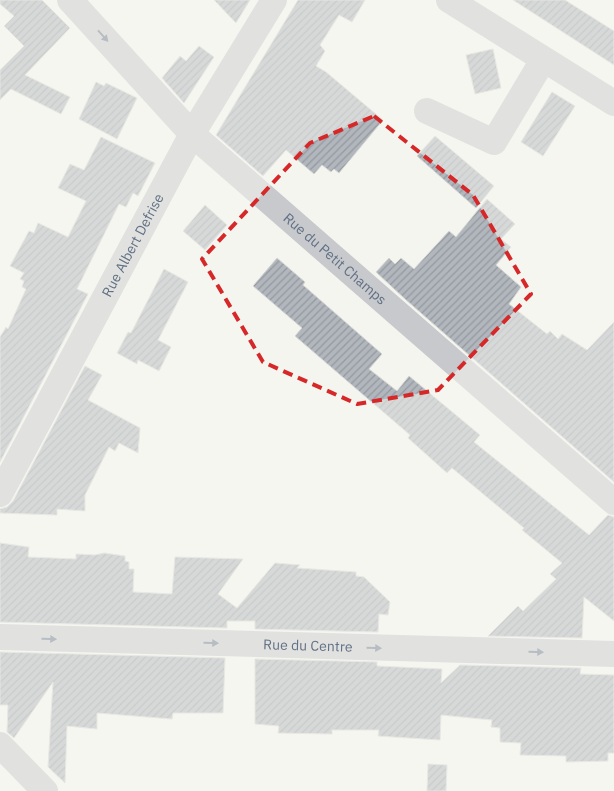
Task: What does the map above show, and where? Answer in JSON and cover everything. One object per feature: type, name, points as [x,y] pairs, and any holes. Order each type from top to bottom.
[{"type":"street","name":"Rue du Petit Champs","points":[[70,0],[192,134],[614,502]]},
{"type":"street","name":"Rue Albert Defrise","points":[[0,494],[192,134],[274,0]]},
{"type":"street","points":[[449,0],[614,103]]},
{"type":"street","points":[[427,111],[494,142],[543,60]]},
{"type":"street","name":"Rue du Centre","points":[[0,637],[614,654]]},
{"type":"street","points":[[0,746],[45,791]]},
{"type":"highlighted area","points":[[374,116],[473,195],[531,294],[438,390],[357,404],[263,362],[202,259],[310,143]]},
{"type":"building","points":[[0,0],[42,0],[70,28],[25,75],[70,97],[61,114],[11,89],[0,100],[0,70],[24,46],[4,26],[14,16],[0,4]]},
{"type":"building","points":[[214,0],[250,0],[236,23]]},
{"type":"building","points":[[298,0],[365,0],[352,22],[339,15],[320,45],[325,51],[316,66],[326,72],[383,120],[339,173],[334,169],[331,172],[322,165],[314,174],[286,150],[263,176],[216,135]]},
{"type":"building","points":[[513,0],[565,0],[614,31],[614,65]]},
{"type":"building","points":[[199,46],[214,57],[184,103],[162,78],[180,56],[186,61]]},
{"type":"building","points":[[493,49],[501,88],[475,94],[466,55]]},
{"type":"building","points":[[96,82],[104,86],[106,83],[137,98],[117,139],[79,119]]},
{"type":"building","points":[[552,92],[575,106],[543,156],[521,142]]},
{"type":"building","points":[[435,136],[494,186],[476,208],[417,156]]},
{"type":"building","points":[[101,137],[155,163],[138,196],[133,193],[126,207],[119,204],[77,289],[88,294],[0,462],[0,337],[6,327],[8,329],[26,289],[22,287],[24,281],[20,279],[24,273],[10,266],[29,231],[34,233],[38,223],[68,237],[86,201],[58,188],[70,164],[84,170]]},
{"type":"building","points":[[487,199],[515,224],[501,239],[511,247],[496,265],[521,287],[509,304],[547,334],[550,331],[558,339],[562,334],[587,350],[614,322],[614,482],[376,272],[389,258],[395,264],[401,258],[414,269],[449,231],[456,237]]},
{"type":"building","points":[[205,205],[227,225],[205,250],[183,231]]},
{"type":"building","points":[[277,258],[305,282],[303,285],[382,354],[369,369],[397,391],[409,376],[480,435],[474,442],[589,535],[608,515],[614,517],[614,621],[584,597],[582,638],[488,636],[518,606],[523,611],[556,579],[550,574],[562,563],[522,530],[524,528],[452,468],[447,473],[408,438],[410,435],[295,336],[302,328],[253,286]]},
{"type":"building","points":[[164,269],[188,282],[158,340],[171,347],[159,371],[138,360],[137,364],[117,353],[128,332],[131,333]]},
{"type":"building","points":[[85,366],[102,375],[88,400],[140,428],[138,453],[119,443],[115,451],[109,447],[85,495],[85,511],[57,509],[57,515],[0,513],[0,509],[7,507],[13,501]]},
{"type":"building","points":[[0,543],[29,547],[28,557],[76,559],[76,554],[95,555],[104,553],[125,556],[125,561],[129,562],[129,569],[134,569],[133,592],[172,594],[175,557],[243,559],[218,594],[237,608],[275,563],[300,565],[297,568],[356,572],[356,576],[364,577],[390,602],[388,615],[379,614],[378,632],[255,629],[255,621],[227,621],[227,628],[0,622]]},
{"type":"building","points":[[0,652],[225,658],[223,713],[173,713],[172,719],[97,713],[97,729],[67,726],[65,783],[48,767],[53,682],[14,738],[7,732],[8,705],[0,705]]},
{"type":"building","points":[[255,659],[377,662],[377,666],[442,669],[441,683],[460,665],[581,668],[580,674],[614,675],[614,753],[608,753],[608,761],[566,762],[566,756],[520,755],[521,743],[500,742],[500,728],[491,727],[492,720],[441,715],[440,740],[378,736],[379,730],[332,730],[332,734],[278,733],[279,726],[255,724]]},
{"type":"building","points":[[428,764],[447,765],[446,791],[427,791]]}]
